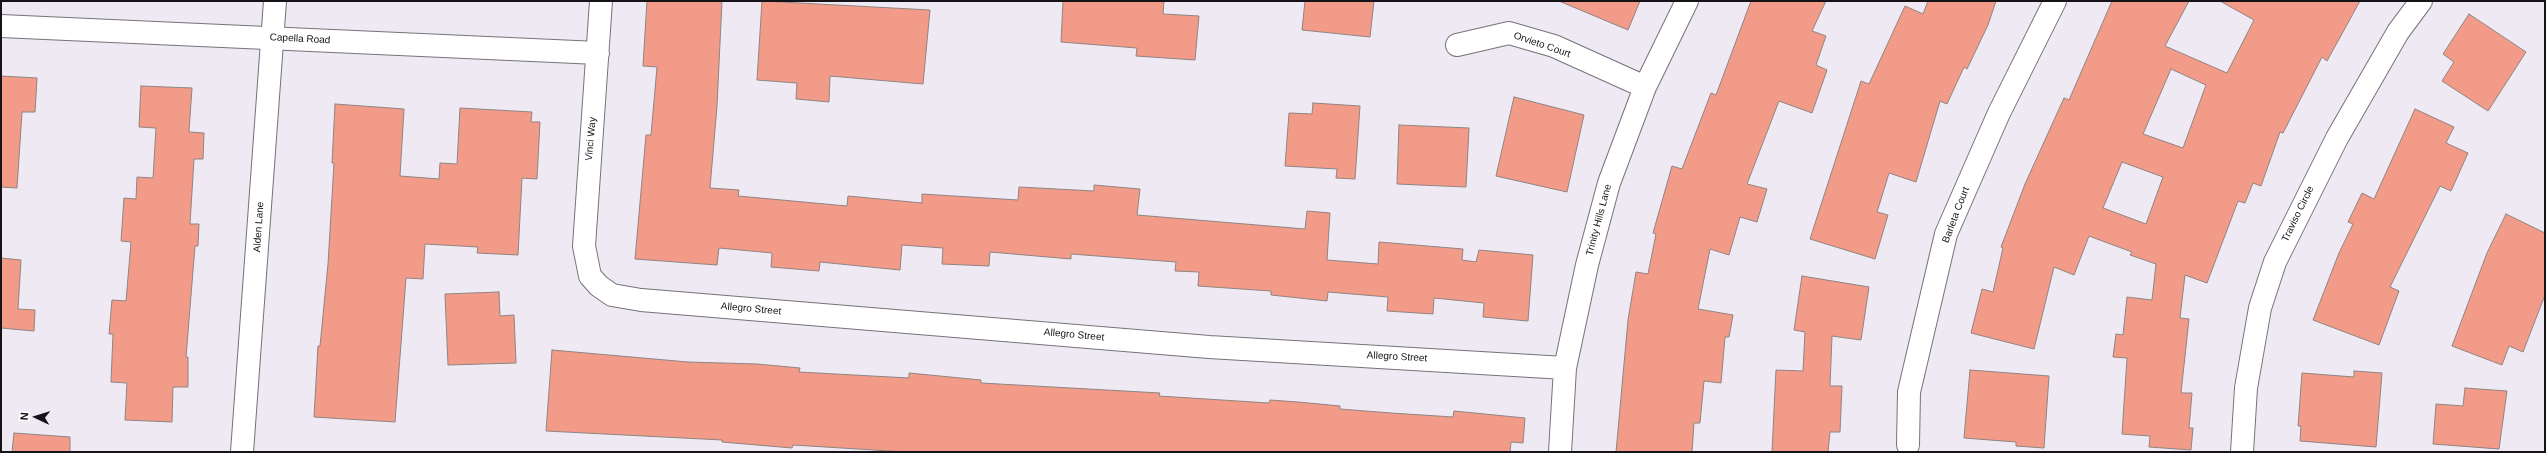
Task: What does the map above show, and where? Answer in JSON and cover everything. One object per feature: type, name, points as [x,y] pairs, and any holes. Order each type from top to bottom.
[{"type":"street","name":"Alden Lane","points":[[242,452],[275,1]]},
{"type":"street","name":"Vinci Way","points":[[590,276],[584,246],[601,1]]},
{"type":"street","name":"Trinity Hills Lane","points":[[1560,452],[1565,368],[1587,265],[1608,183],[1645,86],[1687,1]]},
{"type":"street","name":"Barleta Court","points":[[1908,445],[1909,392],[1946,234],[1999,113],[2055,1]]},
{"type":"street","name":"Traviso Circle","points":[[2242,452],[2246,388],[2260,308],[2275,262],[2337,138],[2398,32],[2421,1]]},
{"type":"street","name":"Capella Road","points":[[1,26],[598,53]]},
{"type":"street","name":"Orvieto Court","points":[[1458,45],[1509,34],[1554,46],[1645,86]]},
{"type":"street","name":"Allegro Street","points":[[590,276],[599,286],[612,295],[641,300],[1209,347],[1565,368]]},
{"type":"building","points":[[647,1],[722,1],[717,106],[710,188],[739,190],[738,196],[847,206],[848,196],[922,203],[922,194],[1018,200],[1019,187],[1094,191],[1094,185],[1140,189],[1137,215],[1305,229],[1307,211],[1330,213],[1327,260],[1378,264],[1379,242],[1463,249],[1462,260],[1476,262],[1479,250],[1533,255],[1528,321],[1483,317],[1484,303],[1434,298],[1433,314],[1387,311],[1388,297],[1328,292],[1327,301],[1271,295],[1271,291],[1198,286],[1199,272],[1175,271],[1176,262],[1071,254],[1071,259],[990,252],[989,266],[942,264],[943,248],[902,245],[900,270],[820,262],[819,271],[771,267],[772,253],[719,248],[717,265],[635,259],[646,135],[651,135],[657,67],[643,66]]},
{"type":"building","points":[[762,1],[930,10],[923,84],[830,76],[829,102],[796,99],[797,83],[757,80]]},
{"type":"building","points":[[1063,1],[1164,1],[1163,14],[1199,16],[1195,60],[1136,56],[1137,48],[1061,42]]},
{"type":"building","points":[[1305,1],[1374,1],[1370,37],[1302,30]]},
{"type":"building","points":[[1559,1],[1640,1],[1628,30]]},
{"type":"building","points":[[1751,1],[1826,1],[1812,31],[1826,36],[1816,65],[1827,70],[1812,113],[1779,101],[1747,184],[1767,189],[1757,222],[1740,217],[1729,255],[1710,249],[1698,309],[1733,315],[1729,337],[1725,337],[1721,383],[1704,381],[1700,423],[1694,423],[1692,452],[1616,452],[1628,320],[1636,272],[1648,274],[1656,234],[1653,233],[1672,166],[1682,169],[1711,93],[1716,95]]},
{"type":"building","points":[[1928,1],[1996,1],[1988,25],[1967,69],[1964,67],[1947,104],[1940,101],[1916,182],[1889,173],[1877,212],[1888,215],[1875,259],[1810,239],[1861,81],[1869,84],[1905,6],[1923,14]]},
{"type":"building","points":[[2112,1],[2189,1],[2165,46],[2227,73],[2254,20],[2220,1],[2360,1],[2327,61],[2322,57],[2283,133],[2280,132],[2261,186],[2253,183],[2245,203],[2238,201],[2207,283],[2185,275],[2180,318],[2189,319],[2181,393],[2192,393],[2189,428],[2193,428],[2191,450],[2149,447],[2150,436],[2122,434],[2127,358],[2113,357],[2116,334],[2123,335],[2127,297],[2152,300],[2156,264],[2130,255],[2132,252],[2089,236],[2074,275],[2054,267],[2034,349],[1971,333],[1982,289],[1993,292],[2003,248],[2001,247],[2025,184],[2064,98],[2069,100]],"holes":[[[2171,69],[2206,85],[2183,148],[2143,134]],[[2122,162],[2163,177],[2146,224],[2103,208]]]},
{"type":"building","points":[[2469,14],[2526,52],[2488,111],[2442,81],[2454,62],[2443,54]]},
{"type":"building","points":[[1,76],[37,78],[35,112],[22,112],[17,188],[1,187]]},
{"type":"building","points":[[141,86],[192,88],[189,132],[204,133],[203,159],[194,159],[190,224],[199,224],[198,246],[195,246],[186,357],[188,357],[188,387],[173,387],[172,422],[125,420],[127,383],[111,382],[113,334],[109,334],[112,300],[126,301],[131,242],[121,241],[124,198],[136,199],[137,177],[153,178],[156,128],[139,127]]},
{"type":"building","points":[[1514,97],[1584,115],[1567,192],[1496,176]]},
{"type":"building","points":[[1313,103],[1360,106],[1355,179],[1336,178],[1337,169],[1285,166],[1289,113],[1312,114]]},
{"type":"building","points":[[335,104],[404,109],[400,176],[439,179],[440,163],[457,164],[460,108],[532,112],[531,122],[540,122],[537,179],[522,178],[518,255],[477,253],[478,247],[425,244],[423,279],[406,278],[395,422],[314,417],[318,346],[320,346],[328,264],[334,163],[332,163]]},
{"type":"building","points":[[2415,109],[2454,127],[2446,143],[2468,153],[2451,191],[2440,186],[2390,287],[2399,291],[2379,345],[2313,320],[2339,253],[2353,224],[2348,222],[2362,193],[2374,199]]},
{"type":"building","points":[[1399,125],[1469,128],[1466,187],[1397,184]]},
{"type":"building","points":[[2506,214],[2545,233],[2545,295],[2523,352],[2509,346],[2502,365],[2452,346],[2487,253]]},
{"type":"building","points":[[1,258],[21,260],[18,309],[35,310],[34,331],[1,328]]},
{"type":"building","points":[[1802,276],[1869,287],[1861,340],[1832,336],[1830,386],[1842,386],[1840,432],[1830,432],[1828,452],[1772,452],[1776,370],[1803,371],[1805,332],[1794,330]]},
{"type":"building","points":[[499,292],[500,316],[514,315],[516,363],[448,365],[445,294]]},
{"type":"building","points":[[552,350],[688,362],[757,364],[800,368],[799,372],[909,378],[909,373],[981,380],[981,383],[1160,393],[1159,396],[1269,403],[1270,400],[1298,402],[1340,406],[1340,409],[1391,413],[1453,417],[1454,411],[1525,418],[1523,443],[1511,442],[1510,452],[906,452],[793,445],[792,448],[722,442],[722,440],[546,431]]},
{"type":"building","points":[[1970,370],[2049,376],[2044,448],[2016,446],[2016,442],[1964,438]]},
{"type":"building","points":[[2354,371],[2382,373],[2376,447],[2300,441],[2301,426],[2298,426],[2302,373],[2354,377]]},
{"type":"building","points":[[2465,388],[2507,391],[2499,449],[2433,444],[2436,404],[2463,406]]},
{"type":"building","points":[[14,433],[70,437],[70,452],[12,452]]}]
